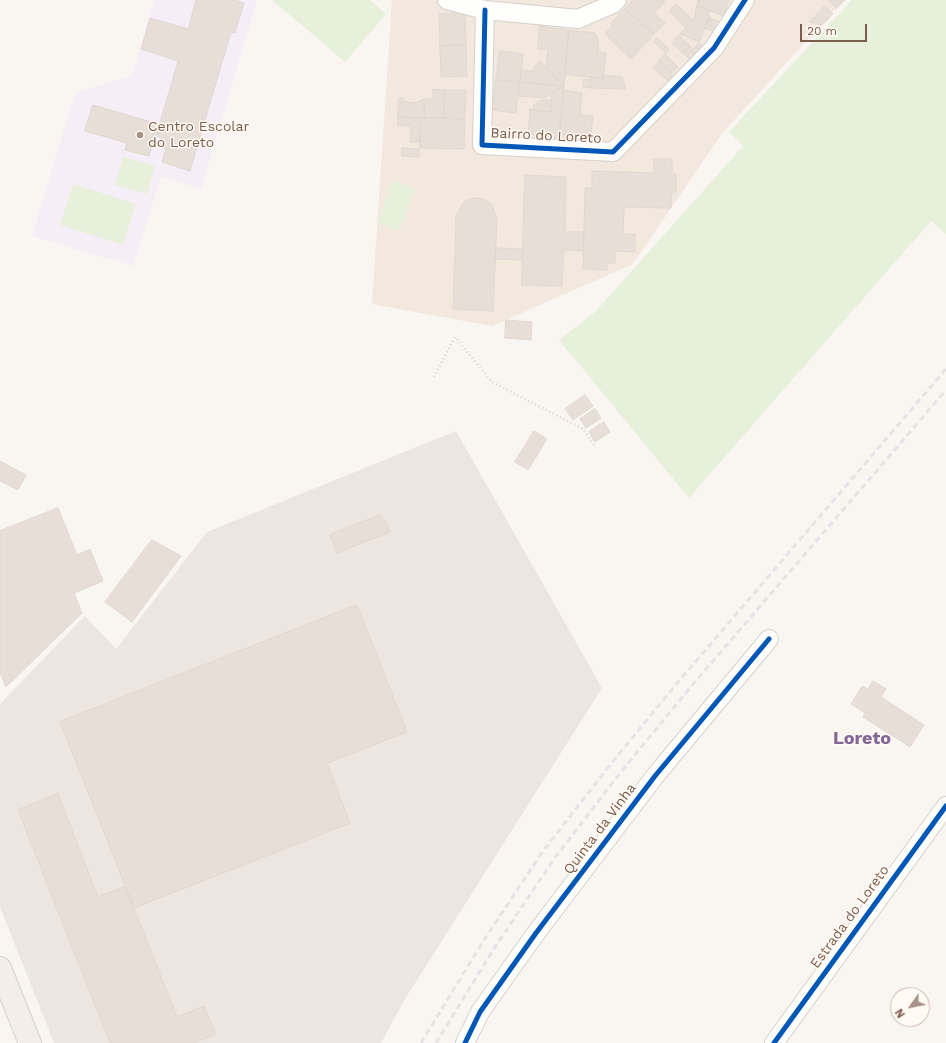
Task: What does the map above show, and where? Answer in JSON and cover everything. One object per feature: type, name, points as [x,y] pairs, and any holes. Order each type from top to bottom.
[{"type":"main road","points":[[0,968],[30,1043]]},
{"type":"street","points":[[447,0],[484,10],[578,19],[613,4],[617,0]]},
{"type":"street","name":"Bairro do Loreto","points":[[484,10],[482,145],[613,152],[714,48],[745,0]]},
{"type":"street","name":"Quinta da Vinha","points":[[465,1043],[480,1012],[536,933],[656,776],[769,639]]},
{"type":"street","name":"Estrada do Loreto","points":[[774,1043],[946,806]]},
{"type":"path","points":[[434,377],[455,338],[492,382],[583,429],[594,445]]},
{"type":"shaded area","name":"Centro Escolar do Loreto","points":[[154,0],[257,0],[201,189],[161,176],[133,266],[32,236],[75,93],[133,75]]},
{"type":"shaded area","points":[[392,0],[844,0],[723,132],[633,264],[492,326],[372,304]]},
{"type":"shaded area","points":[[456,431],[602,688],[405,999],[381,1043],[54,1043],[0,907],[0,704],[85,616],[116,649],[207,532]]},
{"type":"green space","points":[[272,0],[370,0],[386,14],[345,62]]},
{"type":"green space","points":[[852,0],[946,0],[946,234],[931,221],[689,498],[559,340],[595,312],[743,146],[729,132]]},
{"type":"green space","points":[[123,157],[155,166],[147,194],[115,185]]},
{"type":"green space","points":[[393,180],[415,189],[399,231],[377,223]]},
{"type":"green space","points":[[73,184],[136,204],[123,245],[60,225]]},
{"type":"building","points":[[196,0],[235,0],[244,3],[235,33],[231,32],[190,171],[162,162],[166,149],[159,147],[161,138],[156,136],[178,61],[141,49],[150,18],[188,29]]},
{"type":"building","points":[[633,0],[663,0],[665,2],[654,13],[665,23],[654,34],[625,9]]},
{"type":"building","points":[[699,0],[729,0],[724,16],[697,6]]},
{"type":"building","points":[[828,0],[845,0],[837,8]]},
{"type":"building","points":[[676,4],[694,21],[686,28],[670,11]]},
{"type":"building","points":[[697,6],[710,11],[708,15],[710,16],[699,42],[680,34],[694,21]]},
{"type":"building","points":[[825,6],[833,14],[822,25],[810,22]]},
{"type":"building","points":[[625,9],[654,34],[631,59],[605,34],[612,26],[611,24]]},
{"type":"building","points":[[465,13],[466,45],[440,46],[439,14]]},
{"type":"building","points":[[709,18],[719,22],[715,32],[705,28]]},
{"type":"building","points":[[540,26],[569,30],[564,86],[546,67],[548,50],[538,49]]},
{"type":"building","points":[[569,30],[595,33],[599,43],[598,52],[606,53],[603,79],[565,74]]},
{"type":"building","points":[[679,35],[690,46],[683,53],[672,43]]},
{"type":"building","points":[[657,38],[669,49],[666,53],[654,42]]},
{"type":"building","points":[[699,43],[705,48],[692,62],[683,53],[690,46],[693,49]]},
{"type":"building","points":[[466,45],[467,76],[441,77],[440,46]]},
{"type":"building","points":[[500,51],[523,54],[520,82],[496,80]]},
{"type":"building","points":[[665,54],[678,67],[672,73],[659,61]]},
{"type":"building","points":[[540,61],[564,86],[520,82],[521,70],[531,71]]},
{"type":"building","points":[[659,61],[672,73],[670,75],[674,78],[670,83],[653,67]]},
{"type":"building","points":[[603,75],[622,77],[626,89],[590,88],[591,77],[603,79]]},
{"type":"building","points":[[584,79],[591,80],[590,88],[583,87]]},
{"type":"building","points":[[496,80],[520,82],[516,113],[493,110]]},
{"type":"building","points":[[520,82],[564,86],[544,98],[518,96]]},
{"type":"building","points":[[564,86],[559,138],[528,134],[530,109],[551,112],[552,93]]},
{"type":"building","points":[[433,89],[445,90],[444,118],[424,118],[424,99],[433,99]]},
{"type":"building","points":[[445,90],[466,90],[465,119],[444,118]]},
{"type":"building","points":[[564,90],[582,93],[580,115],[593,116],[590,141],[559,138]]},
{"type":"building","points":[[399,98],[403,98],[405,102],[416,103],[424,99],[424,118],[398,117]]},
{"type":"building","points":[[542,100],[552,100],[551,112],[533,110],[534,105]]},
{"type":"building","points":[[93,105],[158,124],[149,156],[125,150],[127,143],[85,131]]},
{"type":"building","points":[[398,117],[421,118],[420,142],[410,142],[411,126],[398,125]]},
{"type":"building","points":[[421,118],[465,119],[464,149],[420,148]]},
{"type":"building","points":[[402,148],[419,149],[419,157],[402,156]]},
{"type":"building","points":[[654,159],[672,159],[672,174],[676,174],[676,192],[672,192],[671,208],[624,207],[623,234],[635,234],[635,252],[616,251],[615,263],[607,263],[607,270],[583,269],[585,188],[592,188],[592,171],[654,173]]},
{"type":"building","points":[[525,175],[566,177],[565,232],[584,232],[583,251],[564,250],[562,286],[522,285]]},
{"type":"building","points":[[478,198],[491,204],[497,218],[493,311],[453,309],[456,216],[463,203],[470,199]]},
{"type":"building","points":[[496,248],[523,249],[522,260],[495,259]]},
{"type":"building","points":[[506,320],[532,322],[531,340],[505,338]]},
{"type":"building","points":[[585,395],[593,406],[573,420],[565,409]]},
{"type":"building","points":[[595,409],[601,418],[586,428],[580,419]]},
{"type":"building","points":[[604,422],[610,432],[595,442],[589,432]]},
{"type":"building","points":[[534,431],[547,439],[528,470],[515,462]]},
{"type":"building","points":[[0,461],[26,475],[18,490],[0,481]]},
{"type":"building","points":[[58,508],[77,555],[90,549],[103,581],[74,593],[82,613],[6,687],[0,672],[0,531]]},
{"type":"building","points":[[380,515],[383,522],[385,521],[390,532],[337,553],[330,535]]},
{"type":"building","points":[[152,540],[181,556],[132,622],[105,602]]},
{"type":"building","points":[[357,605],[407,732],[327,763],[350,823],[134,908],[60,722]]},
{"type":"building","points":[[873,681],[886,689],[881,697],[924,725],[910,747],[863,717],[865,713],[851,704],[862,686],[868,689]]},
{"type":"building","points":[[58,794],[98,897],[125,886],[177,1017],[204,1006],[216,1034],[194,1043],[110,1043],[18,810]]},
{"type":"railway","points":[[421,1043],[484,940],[543,851],[610,765],[679,681],[946,369]]},
{"type":"railway","points":[[436,1043],[495,947],[554,859],[620,773],[689,689],[946,390]]},
{"type":"cycle path","points":[[485,10],[482,145],[613,152],[714,48],[745,0]]},
{"type":"cycle path","points":[[465,1043],[480,1012],[536,933],[655,776],[769,639]]},
{"type":"cycle path","points":[[774,1043],[946,806]]},
{"type":"place","name":"Centro Escolar do Loreto","points":[[140,135]]},
{"type":"district","name":"Loreto","points":[[862,739]]}]
